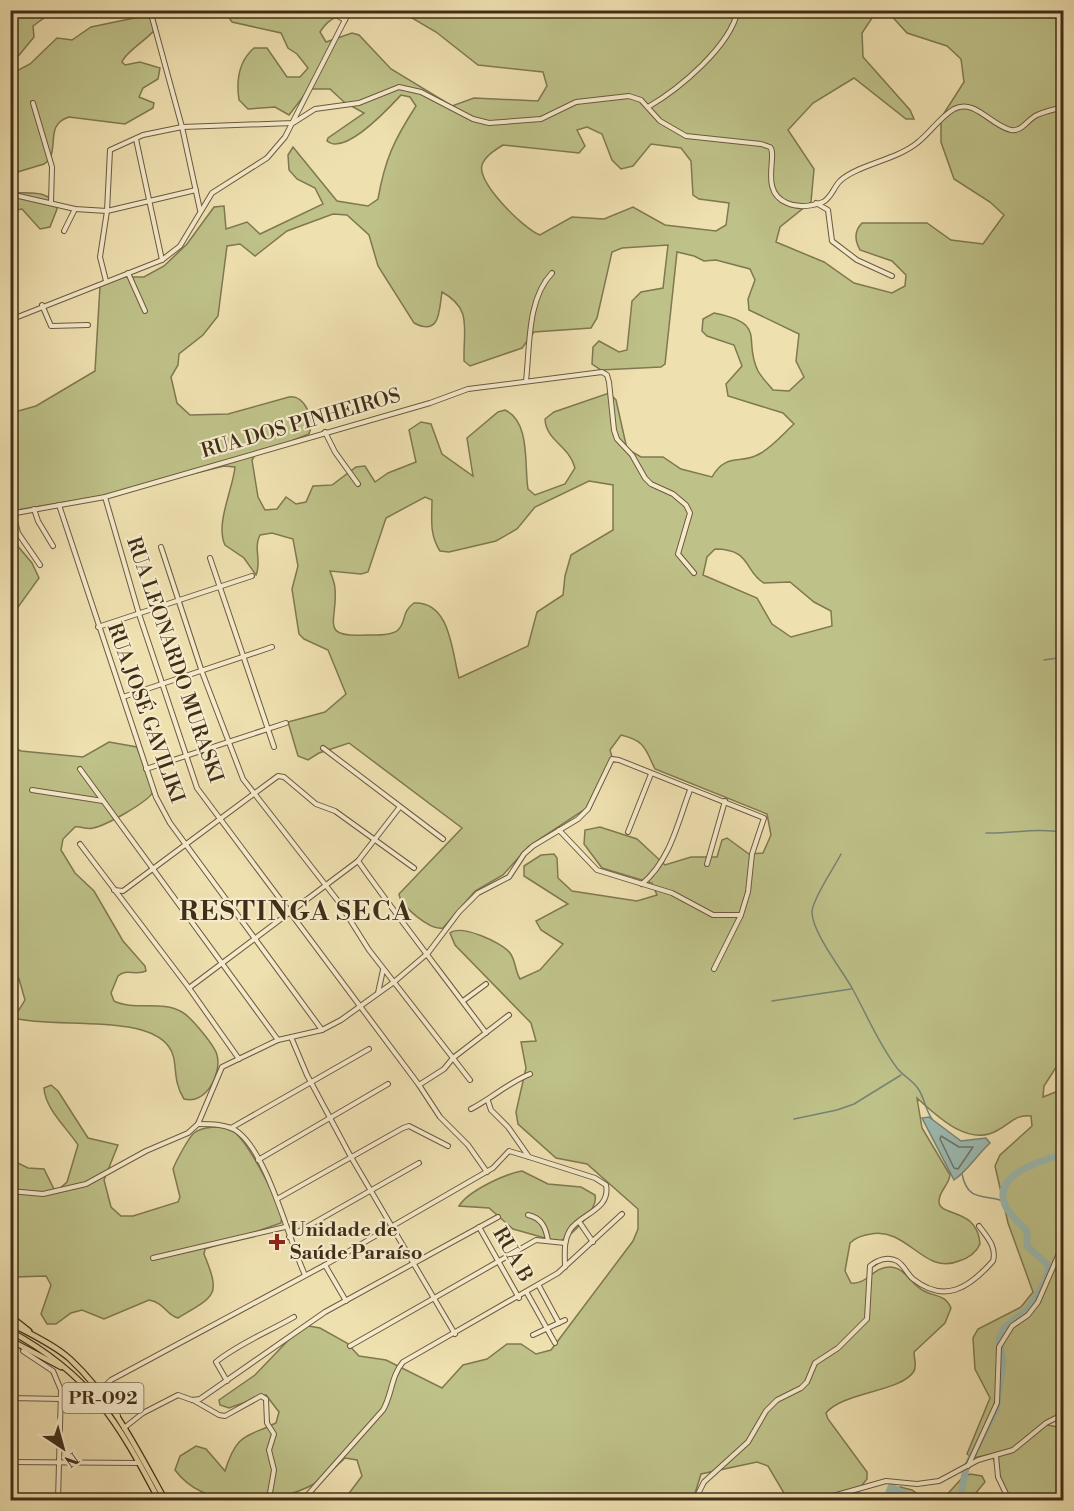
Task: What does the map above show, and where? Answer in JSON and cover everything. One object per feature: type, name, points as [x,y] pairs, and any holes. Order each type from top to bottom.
[{"type":"main road","points":[[10,1316],[38,1338]]},
{"type":"main road","name":"PR-092","points":[[10,1323],[68,1358],[90,1381],[119,1420],[165,1500]]},
{"type":"main road","name":"PR-092","points":[[10,1331],[69,1370],[102,1402],[159,1500]]},
{"type":"main road","points":[[10,1340],[69,1370]]},
{"type":"street","points":[[150,10],[182,127],[200,210]]},
{"type":"street","points":[[327,10],[345,20]]},
{"type":"street","points":[[10,320],[42,305],[162,260],[180,246],[212,193],[276,149],[293,123],[350,10]]},
{"type":"street","points":[[648,107],[685,84],[698,71],[728,31],[738,10]]},
{"type":"street","points":[[106,281],[100,257],[107,211],[110,150],[114,146],[182,127],[293,123],[315,109],[359,103],[399,87],[421,92],[472,119],[489,123],[541,119],[576,102],[629,96],[641,100],[670,129],[686,136],[761,144],[770,147],[773,154],[769,178],[784,202],[800,207],[816,204],[830,197],[840,181],[874,163],[900,154],[917,143],[951,111],[962,106],[970,107],[1008,130],[1016,130],[1035,116],[1064,106]]},
{"type":"street","points":[[33,103],[52,167],[51,203]]},
{"type":"street","points":[[136,139],[162,260]]},
{"type":"street","points":[[10,194],[75,209],[107,211],[196,190]]},
{"type":"street","points":[[816,204],[828,210],[832,241],[857,260],[892,276]]},
{"type":"street","points":[[64,231],[75,209]]},
{"type":"street","points":[[1061,233],[1064,227]]},
{"type":"street","points":[[128,273],[144,311]]},
{"type":"street","points":[[526,381],[533,316],[541,288],[552,273]]},
{"type":"street","points":[[42,305],[51,327],[88,325]]},
{"type":"street","name":"RUA DOS PINHEIROS","points":[[12,514],[105,496],[430,403],[468,389],[602,372],[607,375],[609,382],[617,439],[632,455],[645,478],[651,484],[673,494],[686,505],[690,513],[678,554],[694,573]]},
{"type":"street","points":[[325,432],[335,452],[358,484]]},
{"type":"street","name":"RUA LEONARDO MURASKI","points":[[105,496],[139,614],[197,788],[291,911],[440,1117],[468,1145],[487,1172]]},
{"type":"street","name":"RUA JOSÉ GAVILIKI","points":[[59,505],[156,797],[170,823],[322,1030]]},
{"type":"street","points":[[34,509],[38,521],[53,546]]},
{"type":"street","points":[[12,514],[18,533],[40,566]]},
{"type":"street","points":[[161,547],[202,672],[243,779],[324,885],[383,969],[470,1080]]},
{"type":"street","points":[[210,558],[273,747]]},
{"type":"street","points":[[98,627],[252,576]]},
{"type":"street","points":[[123,697],[272,647]]},
{"type":"street","points":[[146,769],[286,723]]},
{"type":"street","points":[[323,748],[399,808],[443,839]]},
{"type":"street","points":[[10,1191],[43,1194],[86,1184],[146,1151],[188,1134],[198,1124],[222,1067],[278,1040],[322,1030],[394,982],[428,953],[459,912],[478,893],[508,877],[524,854],[588,809],[612,759],[764,818],[752,854],[748,892],[741,915],[714,969]]},
{"type":"street","points":[[80,769],[278,1040]]},
{"type":"street","points":[[628,832],[651,774]]},
{"type":"street","points":[[114,890],[123,891],[252,793],[278,776],[291,782],[316,804],[335,811],[414,868]]},
{"type":"street","points":[[32,790],[104,801]]},
{"type":"street","points":[[642,884],[654,874],[666,854],[690,790]]},
{"type":"street","points":[[707,864],[725,801]]},
{"type":"street","points":[[189,988],[358,861],[399,808]]},
{"type":"street","points":[[559,830],[597,870],[672,893],[713,915],[741,915]]},
{"type":"street","points":[[80,844],[189,988],[239,1059]]},
{"type":"street","points":[[358,861],[402,924],[428,953],[486,1033]]},
{"type":"street","points":[[378,993],[383,969]]},
{"type":"street","points":[[463,1001],[486,984]]},
{"type":"street","points":[[419,1085],[444,1069],[453,1058],[509,1016]]},
{"type":"street","points":[[291,1037],[311,1083],[370,1191],[455,1334]]},
{"type":"street","points":[[231,1128],[369,1049]]},
{"type":"street","points":[[471,1109],[488,1101],[509,1083],[530,1074]]},
{"type":"street","points":[[258,1160],[388,1084]]},
{"type":"street","points":[[488,1101],[491,1110],[508,1127],[529,1157]]},
{"type":"street","points":[[198,1124],[231,1128],[240,1133],[258,1160],[277,1198],[285,1227],[305,1275]]},
{"type":"street","points":[[277,1198],[410,1126],[448,1146]]},
{"type":"street","points":[[119,1420],[106,1384],[111,1380],[325,1265],[487,1172],[509,1150],[595,1178],[606,1185],[608,1192],[604,1202],[572,1227],[565,1243],[565,1267]]},
{"type":"street","points":[[289,1237],[419,1163]]},
{"type":"street","points":[[303,1500],[383,1410],[399,1368],[415,1356],[538,1286],[565,1267],[622,1214]]},
{"type":"street","points":[[528,1215],[535,1216],[543,1225],[548,1241]]},
{"type":"street","points":[[192,1400],[200,1399],[325,1312],[498,1217]]},
{"type":"street","points":[[580,1223],[593,1242]]},
{"type":"street","points":[[694,1500],[704,1482],[748,1442],[766,1411],[777,1400],[801,1388],[807,1382],[815,1364],[838,1348],[867,1319],[870,1266],[884,1260],[896,1260],[924,1287],[936,1293],[953,1292],[993,1261],[994,1251],[991,1243],[979,1226]]},
{"type":"street","points":[[153,1258],[285,1227]]},
{"type":"street","name":"RUA B","points":[[479,1227],[519,1298]]},
{"type":"street","points":[[350,1346],[536,1240],[565,1243]]},
{"type":"street","points":[[968,1467],[997,1403],[999,1347],[1012,1326],[1028,1315],[1038,1302],[1064,1242]]},
{"type":"street","points":[[325,1265],[346,1301]]},
{"type":"street","points":[[538,1286],[559,1323]]},
{"type":"street","points":[[527,1293],[555,1343]]},
{"type":"street","points":[[227,1381],[216,1362],[240,1346],[259,1338],[294,1317]]},
{"type":"street","points":[[533,1335],[565,1320]]},
{"type":"street","points":[[23,1351],[54,1371],[62,1399],[57,1463],[58,1500]]},
{"type":"street","points":[[124,1428],[143,1413],[178,1395],[225,1416],[264,1396],[267,1423],[274,1434],[269,1450],[274,1470],[270,1493],[272,1500]]},
{"type":"street","points":[[10,1398],[62,1399]]},
{"type":"street","points":[[819,1500],[886,1481],[917,1484],[939,1481],[978,1460],[1013,1450],[1046,1423],[1064,1414]]},
{"type":"street","points":[[996,1456],[998,1477],[1009,1500]]},
{"type":"street","points":[[10,1461],[139,1463]]},
{"type":"green space","points":[[11,10],[47,11],[44,18],[33,26],[34,37],[11,65]]},
{"type":"green space","points":[[231,11],[370,11],[359,17],[347,15],[336,17],[328,22],[320,32],[326,42],[352,33],[359,35],[391,69],[452,106],[474,98],[538,101],[547,86],[543,72],[478,65],[436,32],[412,18],[407,11],[1063,11],[1064,1055],[1044,1086],[1043,1097],[1063,1089],[1064,1414],[1048,1425],[1063,1428],[1063,1500],[989,1500],[1005,1494],[992,1454],[973,1458],[967,1454],[990,1398],[975,1369],[973,1338],[978,1329],[1021,1307],[1033,1292],[1008,1223],[995,1166],[1000,1155],[1032,1126],[1031,1116],[1017,1118],[987,1135],[976,1135],[954,1128],[917,1098],[922,1128],[950,1175],[939,1197],[940,1206],[966,1218],[973,1224],[978,1232],[980,1244],[969,1257],[947,1264],[936,1262],[895,1237],[884,1234],[862,1236],[850,1243],[845,1271],[851,1283],[857,1283],[883,1268],[895,1268],[904,1273],[919,1288],[946,1300],[951,1308],[945,1323],[914,1352],[915,1369],[907,1378],[845,1401],[826,1413],[867,1472],[867,1479],[854,1495],[833,1500],[788,1500],[768,1466],[757,1462],[701,1474],[693,1500],[344,1500],[362,1476],[357,1460],[345,1458],[320,1481],[299,1491],[261,1500],[241,1500],[204,1493],[188,1483],[175,1470],[180,1456],[196,1446],[206,1449],[225,1471],[229,1459],[243,1438],[276,1423],[279,1412],[266,1395],[229,1408],[220,1405],[219,1400],[255,1375],[300,1328],[309,1326],[320,1328],[347,1343],[359,1356],[386,1360],[442,1388],[463,1365],[487,1359],[507,1344],[521,1344],[536,1354],[551,1350],[633,1241],[638,1229],[638,1209],[587,1164],[556,1158],[518,1124],[516,1112],[526,1068],[521,1042],[536,1041],[531,1023],[455,945],[450,933],[471,932],[498,944],[512,956],[520,979],[540,970],[563,944],[541,930],[536,921],[568,904],[524,876],[524,866],[541,855],[554,854],[557,858],[558,878],[572,891],[637,901],[657,895],[652,883],[602,868],[584,844],[585,830],[600,827],[637,839],[665,865],[691,857],[717,857],[722,840],[727,838],[749,854],[763,853],[771,835],[767,814],[655,769],[640,743],[621,735],[610,750],[612,757],[587,808],[529,846],[503,875],[475,891],[443,928],[431,926],[410,911],[399,894],[462,828],[349,743],[319,753],[308,760],[298,756],[288,722],[325,712],[346,694],[328,650],[304,639],[299,634],[292,589],[298,566],[293,539],[272,533],[260,535],[257,545],[258,570],[256,575],[244,558],[225,545],[222,537],[223,517],[235,467],[224,466],[108,495],[11,511],[11,413],[36,406],[95,371],[100,286],[118,277],[144,277],[164,266],[187,244],[214,207],[224,206],[226,229],[247,222],[260,234],[323,204],[315,188],[297,179],[289,170],[288,155],[293,147],[337,201],[368,206],[378,199],[391,150],[416,106],[410,97],[401,95],[366,128],[344,142],[335,144],[327,141],[328,138],[364,113],[344,102],[330,89],[309,89],[289,115],[275,107],[248,109],[239,100],[238,78],[245,59],[254,48],[267,48],[287,77],[300,77],[308,68],[297,54],[288,48],[281,33],[232,22],[228,16]],"holes":[[[876,12],[888,12],[907,33],[947,46],[961,59],[964,82],[941,118],[941,142],[954,179],[990,202],[1004,215],[983,244],[951,240],[927,223],[862,223],[856,236],[860,250],[892,261],[906,275],[905,286],[892,293],[854,283],[824,262],[776,242],[780,227],[811,202],[814,169],[788,130],[813,103],[854,78],[906,119],[914,119],[910,110],[863,57],[862,33]],[[587,127],[602,134],[612,160],[621,169],[633,166],[651,144],[681,148],[691,161],[693,195],[699,199],[729,203],[726,225],[716,231],[665,225],[633,207],[604,219],[572,217],[540,235],[533,231],[513,215],[494,193],[482,173],[483,162],[503,145],[579,153],[585,146],[577,130]],[[333,214],[347,215],[369,235],[378,266],[414,323],[423,326],[434,324],[439,313],[442,292],[458,305],[462,311],[465,327],[464,361],[470,366],[522,348],[534,332],[591,328],[597,318],[612,252],[622,248],[668,245],[663,288],[641,292],[632,301],[627,350],[619,352],[599,341],[593,347],[592,364],[601,370],[661,367],[665,364],[677,252],[704,261],[716,260],[750,269],[755,280],[748,299],[749,310],[799,334],[796,361],[804,377],[789,391],[773,390],[758,371],[748,328],[731,317],[714,313],[703,319],[702,331],[707,336],[734,345],[742,366],[726,384],[728,396],[783,413],[794,424],[761,453],[747,459],[729,461],[723,464],[712,477],[681,469],[663,457],[641,457],[627,449],[616,400],[609,393],[554,412],[545,419],[549,433],[568,454],[575,468],[565,484],[535,495],[528,489],[523,434],[519,424],[505,410],[498,412],[467,438],[473,476],[442,454],[431,424],[421,422],[409,430],[416,462],[388,473],[375,482],[365,466],[356,467],[332,485],[313,486],[306,502],[296,504],[286,497],[277,509],[265,510],[258,497],[252,460],[255,455],[309,434],[310,415],[304,404],[295,397],[289,397],[228,414],[190,415],[177,403],[171,377],[178,365],[179,354],[203,335],[218,316],[227,246],[240,244],[255,256],[287,231]],[[589,481],[613,485],[613,530],[571,555],[563,595],[537,612],[528,646],[459,678],[448,631],[436,610],[426,605],[414,603],[410,606],[401,627],[391,633],[351,635],[341,634],[336,630],[333,618],[335,587],[330,571],[361,574],[368,572],[386,518],[425,497],[432,500],[432,526],[436,545],[440,551],[449,552],[496,541],[517,529],[535,507]],[[715,549],[735,553],[764,583],[790,582],[814,602],[831,611],[832,626],[791,637],[772,624],[757,598],[703,575],[707,557]]]},
{"type":"green space","points":[[139,17],[154,18],[157,27],[122,62],[125,65],[140,62],[160,68],[158,79],[143,88],[139,97],[154,103],[153,108],[125,124],[69,117],[62,120],[55,129],[50,159],[44,164],[11,174],[11,74],[30,64],[57,38],[72,40],[91,27]]},
{"type":"green space","points":[[11,193],[31,193],[50,198],[57,209],[50,227],[40,229],[22,209],[11,211]]},
{"type":"green space","points":[[11,538],[32,563],[39,578],[11,617]]},
{"type":"green space","points":[[109,742],[137,747],[153,792],[135,807],[107,823],[91,828],[75,827],[63,839],[61,850],[75,873],[94,891],[123,941],[145,966],[146,971],[124,973],[118,976],[111,993],[114,1001],[130,1005],[174,1008],[197,1025],[215,1051],[218,1063],[215,1079],[205,1093],[192,1100],[184,1099],[180,1092],[172,1052],[157,1036],[120,1026],[14,1018],[25,1000],[19,979],[11,971],[10,746],[21,751],[83,757]]},
{"type":"green space","points":[[51,1085],[58,1091],[88,1138],[118,1145],[104,1180],[111,1207],[121,1216],[133,1216],[178,1202],[180,1197],[173,1169],[183,1150],[197,1131],[222,1127],[230,1129],[237,1135],[253,1155],[282,1216],[281,1223],[205,1249],[204,1254],[212,1278],[212,1293],[207,1299],[178,1318],[159,1304],[149,1300],[104,1319],[82,1310],[71,1313],[56,1324],[47,1324],[41,1314],[51,1285],[46,1276],[15,1277],[11,1293],[10,1184],[15,1177],[13,1164],[16,1162],[28,1168],[44,1169],[54,1189],[58,1190],[67,1182],[78,1145],[48,1104],[44,1088]]},
{"type":"green space","points":[[522,1171],[548,1184],[581,1187],[595,1195],[595,1201],[589,1214],[577,1228],[559,1242],[513,1229],[489,1208],[459,1206],[470,1195],[488,1184]]},
{"type":"green space","points":[[970,1474],[982,1476],[985,1482],[970,1500],[942,1500],[962,1478]]},
{"type":"green space","points":[[900,1487],[912,1490],[926,1500],[883,1500],[890,1491]]},
{"type":"water","points":[[929,1117],[961,1141],[986,1138],[990,1143],[954,1180],[922,1118]]},
{"type":"waterway","points":[[1044,660],[1064,657]]},
{"type":"waterway","points":[[986,833],[1044,831],[1064,833]]},
{"type":"waterway","points":[[841,854],[816,898],[812,911],[816,929],[852,988],[884,1049],[897,1068],[919,1090],[932,1119]]},
{"type":"waterway","points":[[772,1001],[851,989]]},
{"type":"waterway","points":[[794,1119],[854,1104],[901,1075]]},
{"type":"waterway","points":[[960,1500],[966,1468],[996,1410],[1003,1363],[999,1339],[1004,1328],[1029,1308],[1046,1280],[1049,1266],[1027,1246],[1027,1231],[1008,1210],[1003,1192],[1007,1183],[1023,1169],[1064,1154]]},
{"type":"waterway","points":[[962,1174],[972,1193],[1003,1201]]},
{"type":"waterway","points":[[886,1500],[891,1487],[905,1494],[910,1500]]},
{"type":"place","name":"Unidade de Saúde Paraíso","points":[[277,1242]]},
{"type":"district","name":"RESTINGA SECA","points":[[296,912]]}]
